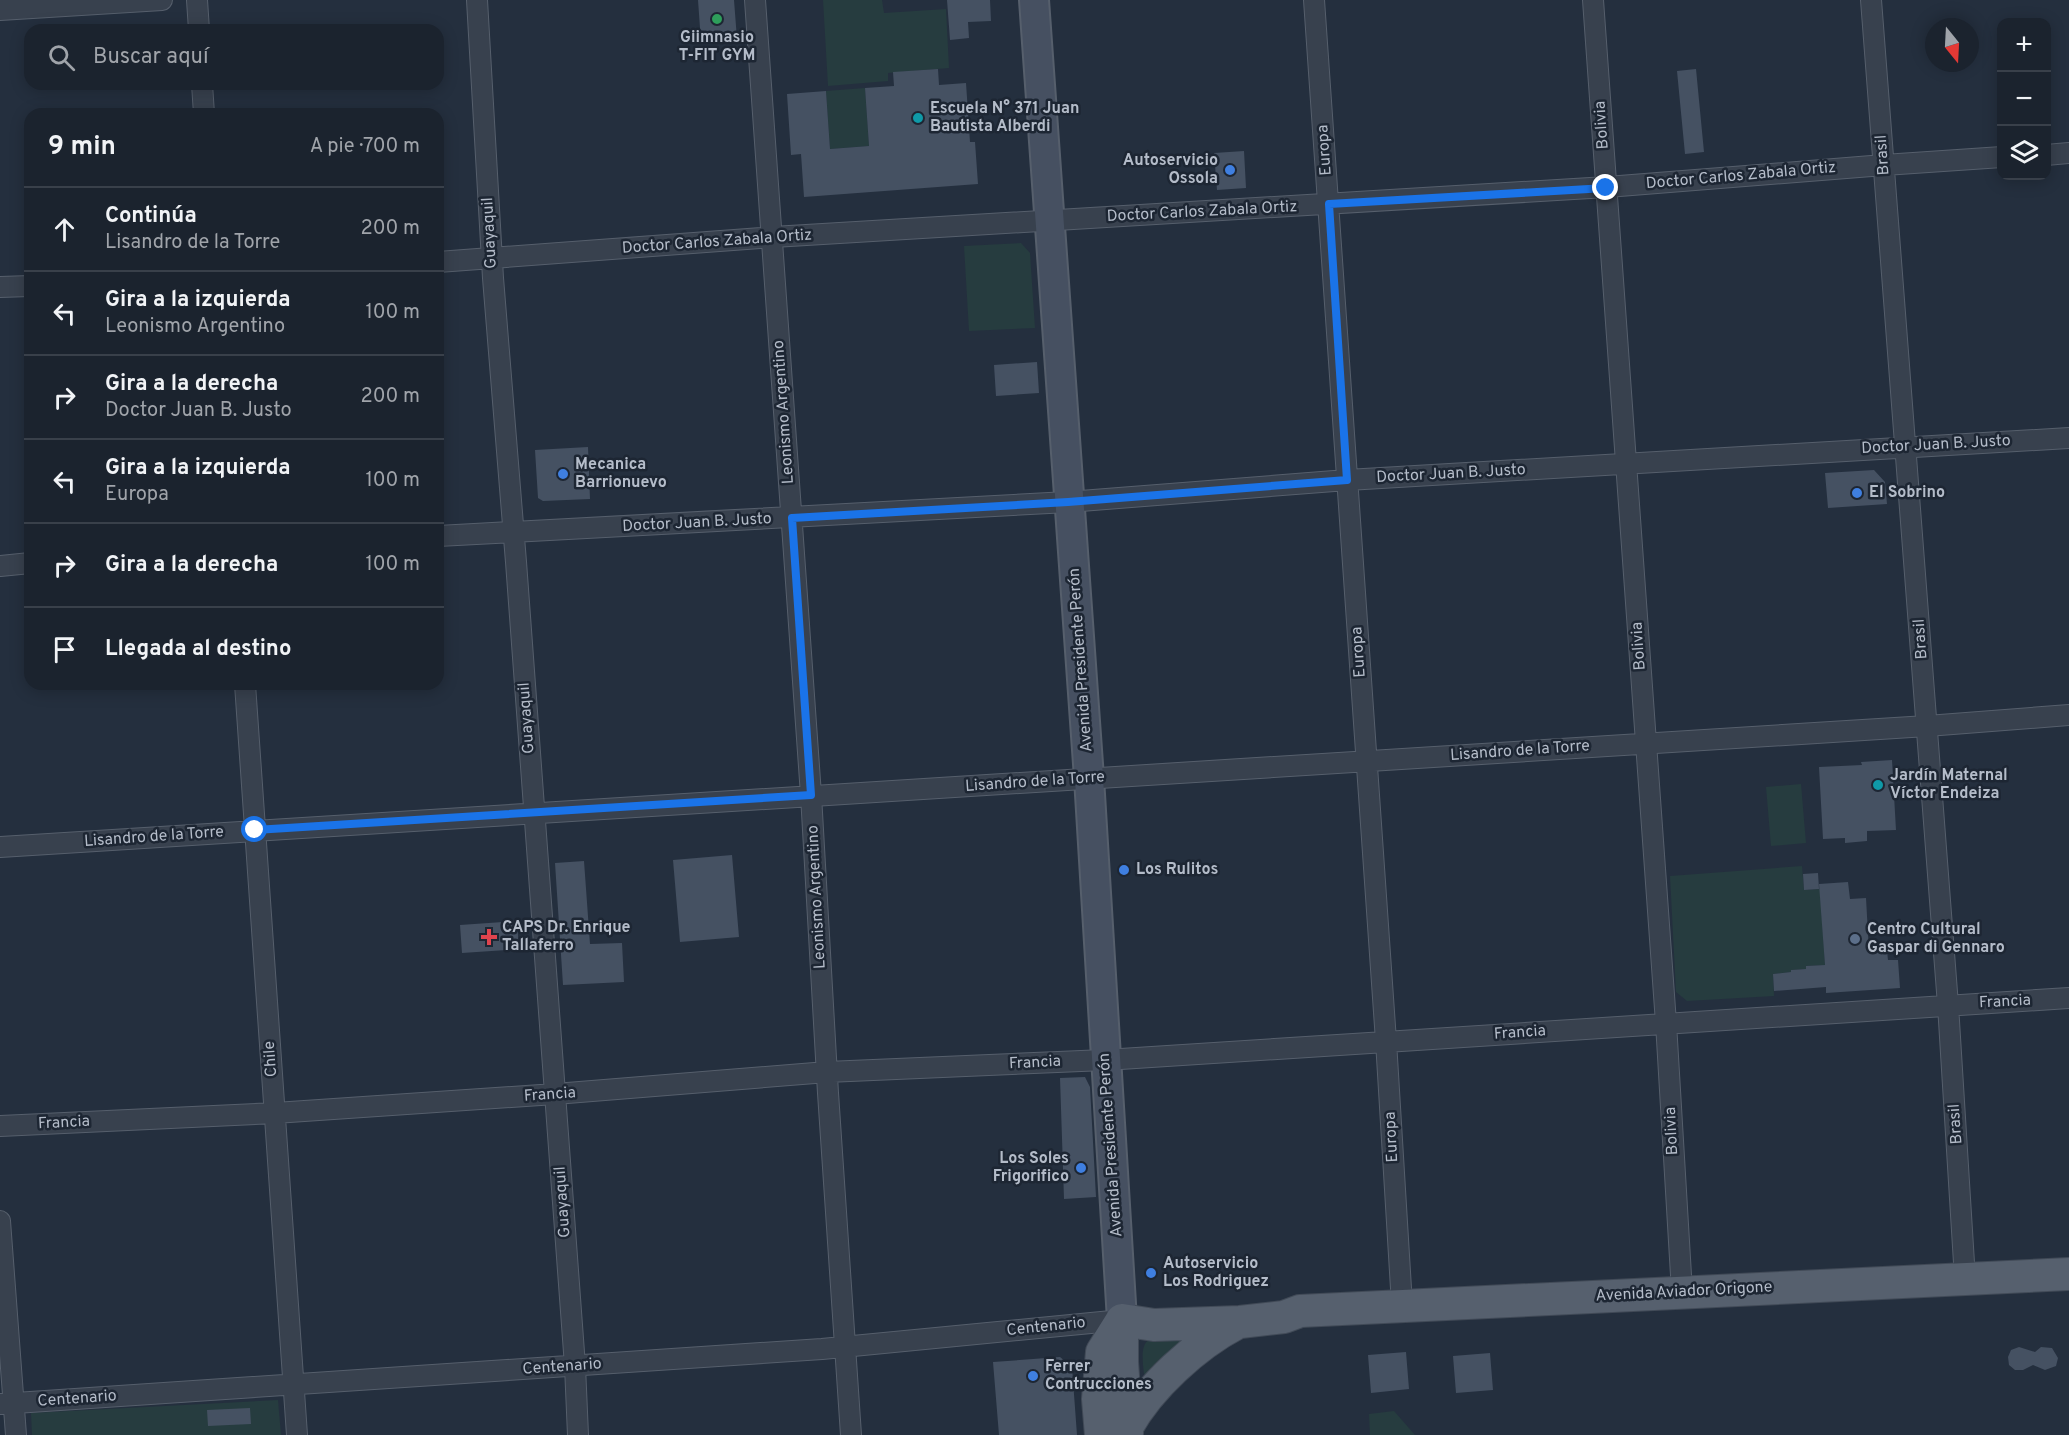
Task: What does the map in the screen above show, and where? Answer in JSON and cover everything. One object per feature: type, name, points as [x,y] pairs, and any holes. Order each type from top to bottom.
[{"type":"main road","name":"Avenida Presidente Perón","points":[[1034,0],[1089,778],[1122,1320]]},
{"type":"main road","name":"Avenida Aviador Origone","points":[[1122,1320],[1154,1325],[1240,1322],[1284,1317],[1300,1311],[1402,1305],[2069,1274]]},
{"type":"main road","name":"Avenida Aviador Origone","points":[[1122,1320],[1152,1311],[1279,1304],[1300,1311]]},
{"type":"main road","points":[[1122,1320],[1102,1352],[1098,1399],[1118,1432],[1151,1392],[1204,1343],[1240,1322]]},
{"type":"street","points":[[0,10],[162,0]]},
{"type":"street","points":[[197,0],[199,24]]},
{"type":"street","name":"Guayaquil","points":[[477,0],[492,258],[514,531],[575,1366],[578,1435]]},
{"type":"street","name":"Leonismo Argentino","points":[[755,0],[811,795],[851,1435]]},
{"type":"street","name":"Europa","points":[[1314,0],[1402,1305]]},
{"type":"street","name":"Bolivia","points":[[1593,0],[1666,1023],[1682,1292]]},
{"type":"street","name":"Brasil","points":[[1871,0],[1948,1005],[1965,1279]]},
{"type":"street","points":[[202,90],[204,108]]},
{"type":"street","points":[[2051,155],[2069,153]]},
{"type":"street","name":"Doctor Carlos Zabala Ortiz","points":[[444,262],[772,237],[1606,188],[1997,157]]},
{"type":"street","points":[[0,287],[24,286]]},
{"type":"street","name":"Doctor Juan B. Justo","points":[[444,536],[1068,502],[1347,480],[2069,438]]},
{"type":"street","points":[[0,566],[24,564]]},
{"type":"street","name":"Chile","points":[[245,690],[297,1435]]},
{"type":"street","name":"Lisandro de la Torre","points":[[0,847],[1646,744],[2069,715]]},
{"type":"street","name":"Francia","points":[[0,1126],[275,1113],[827,1072],[1105,1059],[2069,998]]},
{"type":"street","points":[[0,1221],[7,1403],[16,1435]]},
{"type":"street","name":"Centenario","points":[[7,1403],[845,1347],[1122,1320]]},
{"type":"green space","points":[[823,0],[882,0],[884,13],[946,9],[949,68],[888,73],[888,81],[828,86]]},
{"type":"green space","points":[[865,88],[869,146],[830,149],[826,91]]},
{"type":"green space","points":[[1021,243],[1030,253],[1035,328],[969,331],[964,246]]},
{"type":"green space","points":[[1801,784],[1806,843],[1771,846],[1766,787]]},
{"type":"green space","points":[[1802,866],[1804,890],[1820,889],[1825,965],[1806,966],[1806,969],[1773,974],[1774,996],[1687,1001],[1676,992],[1670,876]]},
{"type":"green space","points":[[1183,1334],[1185,1340],[1147,1374],[1144,1374],[1143,1351],[1148,1340]]},
{"type":"green space","points":[[278,1400],[281,1435],[32,1435],[31,1413]]},
{"type":"green space","points":[[1394,1411],[1415,1435],[1370,1435],[1369,1414]]},
{"type":"building","name":"Giimnasio T-FIT GYM","points":[[698,0],[734,0],[737,39],[701,42]]},
{"type":"building","points":[[947,0],[990,0],[991,21],[968,22],[969,38],[950,40]]},
{"type":"building","name":"Escuela N° 371 Juan Bautista Alberdi","points":[[938,69],[939,85],[966,83],[970,142],[975,142],[978,184],[804,197],[801,154],[791,155],[787,94],[826,91],[830,149],[869,146],[865,88],[894,86],[893,72]]},
{"type":"building","points":[[1696,69],[1704,152],[1685,154],[1677,71]]},
{"type":"building","name":"Autoservicio Ossola","points":[[1244,151],[1246,188],[1217,190],[1214,153]]},
{"type":"building","points":[[1037,362],[1039,393],[996,396],[994,365]]},
{"type":"building","name":"Mecanica Barrionuevo","points":[[588,447],[590,499],[543,501],[538,498],[535,450]]},
{"type":"building","name":"El Sobrino","points":[[1874,470],[1885,482],[1887,504],[1828,508],[1825,473]]},
{"type":"building","name":"Jardín Maternal Víctor Endeiza","points":[[1892,760],[1896,830],[1867,831],[1867,841],[1845,843],[1845,838],[1823,839],[1819,767],[1862,765],[1861,762]]},
{"type":"building","points":[[732,855],[739,937],[680,942],[673,860]]},
{"type":"building","points":[[584,861],[590,944],[622,943],[624,982],[563,985],[555,863]]},
{"type":"building","points":[[1818,873],[1819,889],[1804,890],[1803,874]]},
{"type":"building","name":"Centro Cultural Gaspar di Gennaro","points":[[1848,882],[1850,899],[1866,898],[1869,952],[1887,951],[1888,960],[1898,960],[1900,988],[1826,993],[1826,987],[1774,991],[1773,974],[1806,969],[1806,966],[1825,965],[1819,884]]},
{"type":"building","name":"CAPS Dr. Enrique Tallaferro","points":[[517,921],[519,949],[462,953],[460,925]]},
{"type":"building","points":[[1085,1077],[1090,1087],[1096,1197],[1064,1199],[1060,1078]]},
{"type":"building","points":[[2019,1347],[2035,1352],[2041,1347],[2052,1348],[2058,1358],[2056,1366],[2045,1370],[2033,1365],[2023,1370],[2015,1370],[2009,1365],[2008,1357],[2011,1350]]},
{"type":"building","points":[[1406,1352],[1409,1389],[1371,1393],[1368,1355]]},
{"type":"building","points":[[1490,1353],[1493,1390],[1456,1393],[1453,1356]]},
{"type":"building","points":[[1060,1357],[1072,1367],[1077,1435],[999,1435],[993,1362]]},
{"type":"building","points":[[250,1408],[251,1424],[208,1426],[207,1410]]},
{"type":"place","name":"Giimnasio T-FIT GYM","points":[[717,19]]},
{"type":"place","name":"Escuela N° 371 Juan Bautista Alberdi","points":[[918,118]]},
{"type":"place","name":"Autoservicio Ossola","points":[[1230,170]]},
{"type":"place","name":"Mecanica Barrionuevo","points":[[563,474]]},
{"type":"place","name":"El Sobrino","points":[[1857,493]]},
{"type":"place","name":"Jardín Maternal Víctor Endeiza","points":[[1878,785]]},
{"type":"place","name":"Los Rulitos","points":[[1124,870]]},
{"type":"place","name":"CAPS Dr. Enrique Tallaferro","points":[[489,937]]},
{"type":"place","name":"Centro Cultural Gaspar di Gennaro","points":[[1855,939]]},
{"type":"place","name":"Los Soles Frigorifico","points":[[1081,1168]]},
{"type":"place","name":"Autoservicio Los Rodriguez","points":[[1151,1273]]},
{"type":"place","name":"Ferrer Contrucciones","points":[[1033,1376]]},
{"type":"route","points":[[255,830],[811,795],[792,518],[1068,502],[1347,480],[1329,204],[1606,188]]}]
